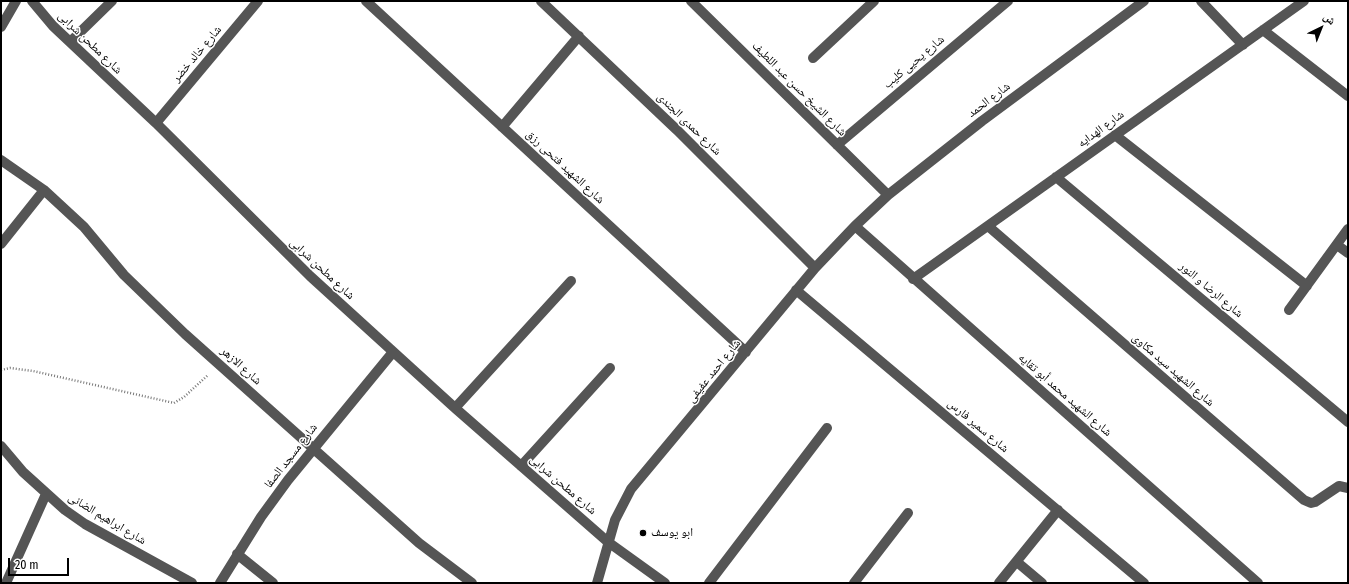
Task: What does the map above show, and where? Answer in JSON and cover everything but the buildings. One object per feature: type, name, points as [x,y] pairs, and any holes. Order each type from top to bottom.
[{"type":"street","points":[[1,27],[16,1]]},
{"type":"street","name":"شارع مطحن شرابى","points":[[32,1],[70,42],[156,123],[310,276],[455,408],[608,542],[665,583]]},
{"type":"street","points":[[70,42],[112,1]]},
{"type":"street","name":"شارع خالد خضر","points":[[156,123],[258,1]]},
{"type":"street","name":"شارع الشهيد فتحى رزق","points":[[366,1],[746,352]]},
{"type":"street","name":"شارع حمدى الجندى","points":[[541,1],[677,130],[815,268]]},
{"type":"street","name":"شارع الشيخ حسن عبد اللطيف","points":[[691,1],[888,195]]},
{"type":"street","points":[[813,58],[874,1]]},
{"type":"street","name":"شارع يحيى كليب","points":[[837,145],[1008,1]]},
{"type":"street","name":"شارع الحمد","points":[[855,226],[888,195],[982,121],[1144,1]]},
{"type":"street","points":[[1201,1],[1243,45]]},
{"type":"street","name":"شارع الهدايه","points":[[913,279],[1304,1]]},
{"type":"street","points":[[1263,30],[1348,96]]},
{"type":"street","points":[[502,126],[579,36]]},
{"type":"street","points":[[1115,135],[1307,286]]},
{"type":"street","name":"شارع الازهر","points":[[1,160],[44,190],[84,227],[124,275],[153,304],[419,543],[472,583]]},
{"type":"street","name":"شارع الرضا و النور","points":[[1056,177],[1348,422]]},
{"type":"street","points":[[1,244],[44,190]]},
{"type":"street","name":"شارع احمد عفيفى","points":[[597,583],[618,511],[631,489],[796,290],[855,226]]},
{"type":"street","name":"شارع الشهيد محمد أبو تقايه","points":[[855,226],[913,279],[1258,583]]},
{"type":"street","name":"شارع الشهيد سيد مكاوى","points":[[988,226],[1304,500],[1312,503],[1315,502],[1334,488],[1347,485]]},
{"type":"street","points":[[1289,310],[1348,229]]},
{"type":"street","points":[[1337,245],[1348,253]]},
{"type":"street","points":[[455,408],[571,281]]},
{"type":"street","name":"شارع سمير فارس","points":[[796,290],[1144,583]]},
{"type":"street","name":"شارع مسجد الصفا","points":[[220,583],[261,517],[313,448],[393,352]]},
{"type":"street","points":[[521,466],[610,368]]},
{"type":"street","points":[[709,583],[827,428]]},
{"type":"street","name":"شارع ابراهيم الضانى","points":[[1,446],[23,472],[46,494],[85,524],[192,583]]},
{"type":"street","points":[[6,583],[46,494]]},
{"type":"street","points":[[999,583],[1058,510]]},
{"type":"street","points":[[854,583],[908,514]]},
{"type":"street","points":[[237,554],[273,583]]},
{"type":"street","points":[[1017,562],[1042,583]]},
{"type":"path","points":[[1,370],[10,368],[33,371],[174,403],[184,397],[220,364]]},
{"type":"place","name":"ابو يوسف","points":[[643,533]]}]
